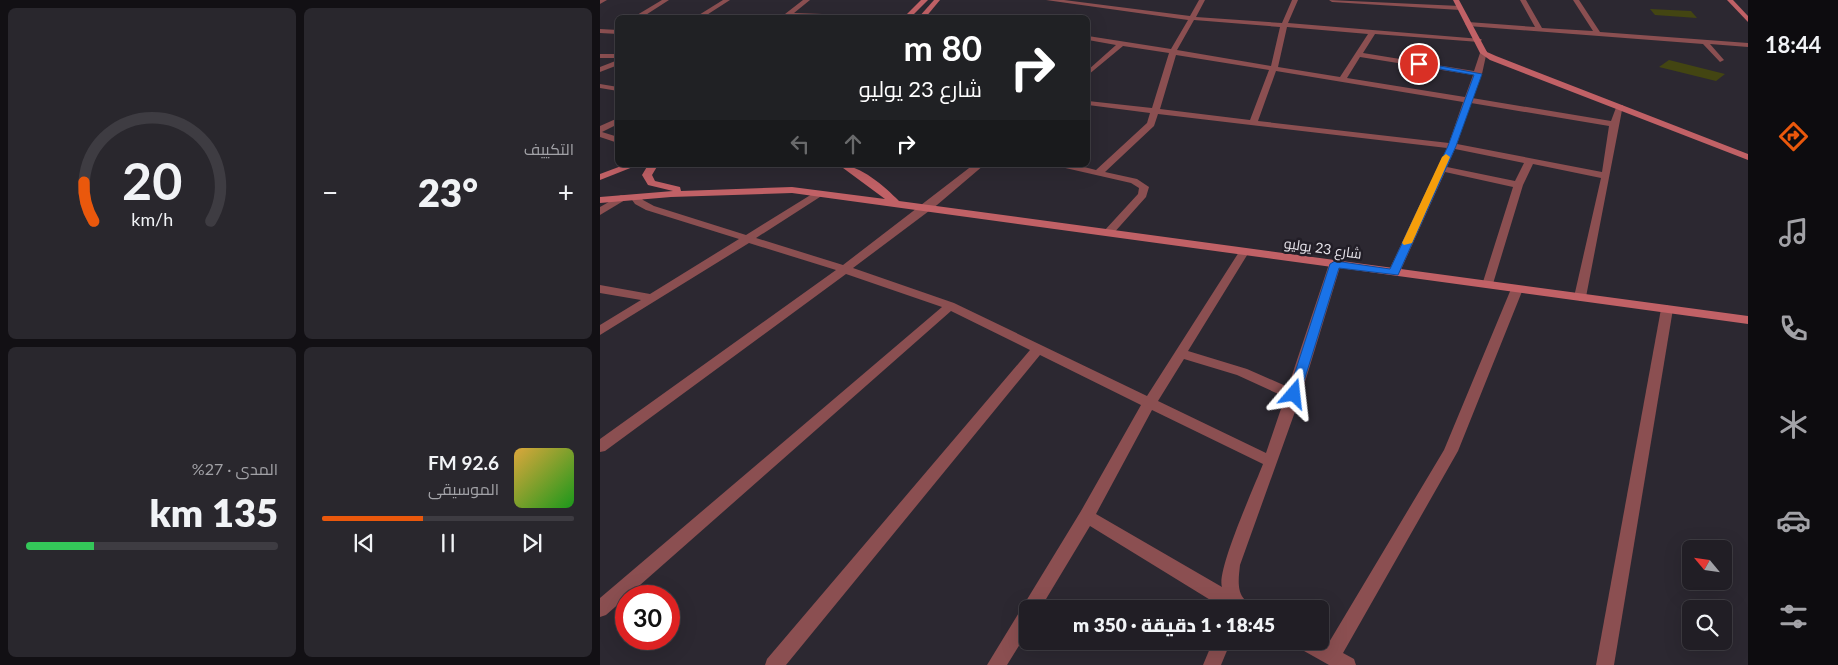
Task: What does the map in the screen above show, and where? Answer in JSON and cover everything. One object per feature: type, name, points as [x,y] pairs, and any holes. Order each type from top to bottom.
[{"type":"street","points":[[600,2],[604,0]]},
{"type":"street","points":[[640,15],[666,0]]},
{"type":"street","points":[[702,15],[727,0]]},
{"type":"street","points":[[786,15],[807,0]]},
{"type":"street","points":[[909,15],[925,0]]},
{"type":"street","points":[[923,15],[937,0]]},
{"type":"street","points":[[1049,0],[1190,18],[1479,40]]},
{"type":"street","points":[[1098,173],[1147,129],[1155,118],[1155,112],[1173,52],[1190,18],[1202,0]]},
{"type":"street","points":[[1253,122],[1274,67],[1284,26],[1295,0]]},
{"type":"street","points":[[1332,0],[1458,4],[1479,40],[1484,53],[1470,99],[1452,146],[1394,272]]},
{"type":"street","points":[[1523,0],[1539,28]]},
{"type":"street","points":[[1576,0],[1597,33]]},
{"type":"street","points":[[1730,0],[1748,20]]},
{"type":"street","points":[[1468,24],[1748,45]]},
{"type":"street","points":[[600,31],[614,31]]},
{"type":"street","points":[[1343,79],[1360,55],[1372,33]]},
{"type":"street","points":[[1090,38],[1614,124]]},
{"type":"street","points":[[1704,41],[1720,60]]},
{"type":"street","points":[[1090,68],[1122,44]]},
{"type":"street","points":[[1484,53],[1505,63],[1748,156]]},
{"type":"street","points":[[1360,55],[1478,74]]},
{"type":"street","points":[[600,56],[615,56]]},
{"type":"street","points":[[600,70],[615,63]]},
{"type":"street","points":[[600,86],[615,88]]},
{"type":"street","points":[[1090,103],[1452,146],[1606,176]]},
{"type":"street","points":[[1580,297],[1606,176],[1614,124],[1620,107]]},
{"type":"street","points":[[600,130],[615,122]]},
{"type":"street","points":[[600,134],[615,139]]},
{"type":"street","points":[[1488,286],[1518,185],[1530,160]]},
{"type":"street","points":[[600,177],[628,167]]},
{"type":"street","points":[[651,167],[646,175],[651,183],[664,187],[718,194]]},
{"type":"street","points":[[847,167],[872,183],[895,202]]},
{"type":"street","points":[[600,447],[681,385],[846,269],[928,208],[977,167]]},
{"type":"street","points":[[1072,167],[1134,182],[1144,187],[1146,191],[1108,233]]},
{"type":"street","points":[[1441,168],[1518,185]]},
{"type":"street","name":"شارع 23 يوليو","points":[[718,194],[792,190],[895,202],[1488,286],[1748,320]]},
{"type":"street","points":[[600,331],[820,193]]},
{"type":"street","points":[[600,200],[718,194]]},
{"type":"street","points":[[635,197],[639,202],[650,208],[846,269],[950,306],[1271,462]]},
{"type":"street","points":[[600,212],[621,198]]},
{"type":"street","points":[[1036,600],[1087,516],[1150,402],[1244,252]]},
{"type":"street","points":[[1236,600],[1229,576],[1271,462],[1335,264]]},
{"type":"street","points":[[600,289],[651,298]]},
{"type":"street","points":[[1321,650],[1339,660],[1450,451],[1471,406],[1517,289]]},
{"type":"street","points":[[600,609],[950,306]]},
{"type":"street","points":[[1605,665],[1667,309]]},
{"type":"street","points":[[774,665],[1038,349]]},
{"type":"street","points":[[1180,353],[1242,372],[1294,394]]},
{"type":"street","points":[[1087,516],[1226,600]]},
{"type":"street","points":[[996,665],[1019,628]]},
{"type":"street","points":[[1212,665],[1218,650]]},
{"type":"shaded area","points":[[1650,9],[1691,11],[1697,18],[1655,15]]},
{"type":"shaded area","points":[[1669,60],[1725,74],[1716,81],[1659,67]]},
{"type":"slow traffic","points":[[1407,243],[1446,157]]},
{"type":"route","points":[[1294,394],[1335,264],[1394,272],[1452,146],[1470,99],[1478,74],[1419,64]]}]
